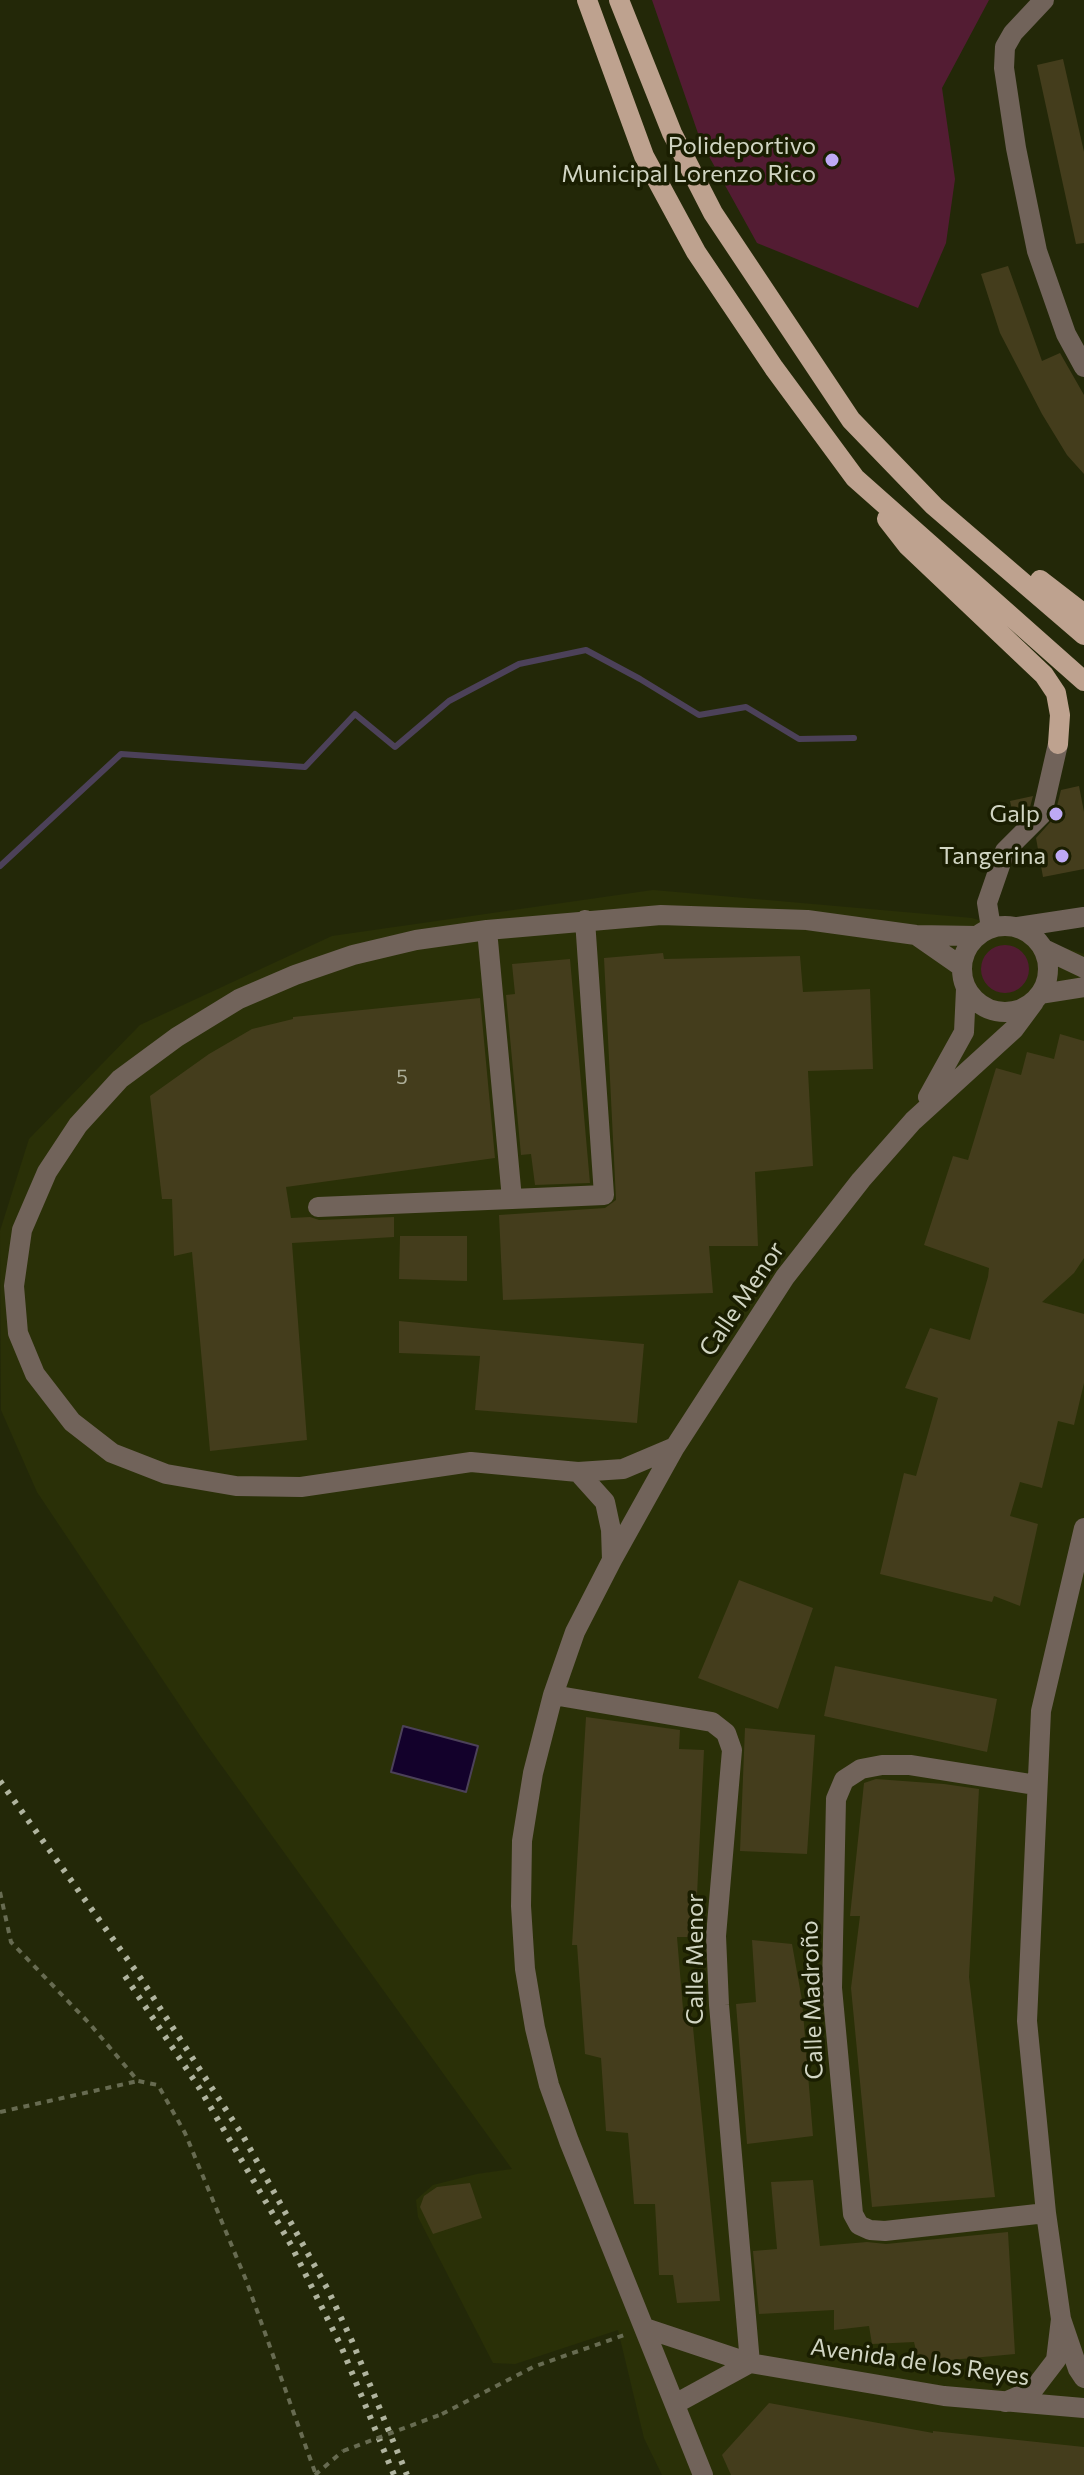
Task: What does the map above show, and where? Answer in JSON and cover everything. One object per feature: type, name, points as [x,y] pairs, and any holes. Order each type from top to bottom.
[{"type":"main road","points":[[587,0],[644,156],[696,252],[774,368],[908,546],[1044,675],[1056,693],[1060,715],[1058,744]]},
{"type":"main road","points":[[619,0],[672,133],[713,213],[851,420],[934,506],[1084,635]]},
{"type":"main road","points":[[855,478],[1084,681]]},
{"type":"main road","points":[[934,506],[1007,555],[1084,614]]},
{"type":"street","points":[[1044,0],[1013,33],[1005,47],[1004,68],[1037,251],[1066,334],[1084,367]]},
{"type":"street","points":[[1058,744],[1042,814],[1005,851],[987,903],[984,932],[969,945],[962,967],[966,989],[974,1000],[997,1012],[1023,1009],[1038,998],[1084,987]]},
{"type":"street","points":[[675,1447],[623,1469],[578,1472],[471,1462],[301,1487],[236,1486],[166,1474],[112,1453],[72,1422],[35,1374],[18,1333],[14,1286],[22,1230],[47,1172],[78,1125],[120,1079],[177,1037],[239,999],[353,955],[416,940],[487,930],[661,915],[807,920],[916,935],[984,932],[1005,925],[1018,927],[1076,919]]},
{"type":"street","points":[[1042,946],[1076,919]]},
{"type":"street","points":[[318,1207],[604,1195],[585,920]]},
{"type":"street","points":[[1018,927],[1030,933],[1042,946],[1084,968]]},
{"type":"street","points":[[487,930],[512,1199]]},
{"type":"street","points":[[916,935],[962,967]]},
{"type":"street","points":[[1038,998],[1049,972],[1042,946]]},
{"type":"street","name":"Calle Menor","points":[[913,1121],[964,1032],[966,989]]},
{"type":"street","name":"Calle Menor","points":[[703,2475],[569,2141],[549,2085],[535,2028],[525,1969],[521,1906],[522,1841],[533,1773],[553,1695],[575,1632],[675,1447],[785,1277],[861,1180],[913,1121],[1014,1029],[1038,998]]},
{"type":"street","points":[[578,1472],[605,1502],[611,1530],[612,1560]]},
{"type":"street","points":[[1084,1530],[1041,1711],[1027,2021],[1046,2213],[1061,2319],[1084,2378]]},
{"type":"street","name":"Calle Menor","points":[[553,1695],[712,1722],[726,1733],[732,1750],[716,1936],[720,2021],[750,2363]]},
{"type":"street","name":"Calle Madroño","points":[[1036,1785],[910,1765],[861,1769],[844,1780],[836,1799],[832,1988],[853,2214],[859,2225],[885,2231],[1046,2213]]},
{"type":"street","points":[[1002,2403],[1033,2390],[1056,2360],[1061,2319]]},
{"type":"street","name":"Avenida de los Reyes","points":[[645,2328],[750,2363],[944,2396],[1084,2408]]},
{"type":"street","points":[[675,2404],[750,2363]]},
{"type":"path","points":[[0,1892],[11,1942],[89,2023],[138,2081]]},
{"type":"path","points":[[0,2112],[138,2081],[158,2085],[185,2133],[251,2295],[316,2475],[343,2451],[442,2414],[533,2367],[645,2328]]},
{"type":"shaded area","name":"Polideportivo Municipal Lorenzo Rico","points":[[652,0],[989,0],[942,88],[955,179],[946,243],[918,308],[757,243],[701,142]]},
{"type":"shaded area","points":[[653,890],[972,918],[1084,954],[1084,2475],[662,2475],[644,2438],[618,2330],[515,2364],[493,2363],[418,2217],[416,2200],[433,2185],[512,2169],[201,1737],[37,1492],[1,1410],[0,1231],[29,1139],[140,1025],[332,936]]},
{"type":"shaded area","points":[[1005,945],[1014,946],[1022,952],[1028,960],[1028,978],[1022,986],[1014,992],[1005,993],[996,992],[988,986],[982,978],[981,969],[982,960],[988,952],[996,946]]},
{"type":"shaded area","points":[[403,1726],[478,1746],[466,1792],[391,1772]]},
{"type":"building","points":[[1063,59],[1084,152],[1084,243],[1076,244],[1037,65]]},
{"type":"building","points":[[1008,266],[1042,361],[1060,353],[1084,395],[1084,474],[1067,455],[1042,414],[1000,333],[981,274]]},
{"type":"building","points":[[1079,786],[1084,812],[1084,869],[1043,877],[1036,838],[1054,818],[1061,790]]},
{"type":"building","points":[[1033,796],[1030,807],[1015,823],[1010,801]]},
{"type":"building","points":[[663,953],[664,959],[800,956],[803,992],[870,989],[873,1069],[808,1071],[813,1166],[755,1172],[758,1246],[709,1246],[713,1293],[503,1300],[499,1215],[605,1208],[616,1200],[604,958]]},
{"type":"building","points":[[570,959],[590,1183],[535,1185],[531,1154],[521,1155],[506,995],[515,994],[512,964]]},
{"type":"building","points":[[480,998],[495,1158],[286,1187],[291,1218],[394,1217],[394,1237],[292,1243],[307,1440],[210,1451],[192,1252],[174,1256],[172,1199],[162,1199],[150,1096],[209,1054],[252,1029],[293,1017]]},
{"type":"building","points":[[1060,1034],[1084,1041],[1084,1258],[1074,1273],[1042,1302],[1084,1314],[1084,1383],[1074,1425],[1058,1421],[1042,1488],[1020,1482],[1010,1516],[1038,1524],[1020,1606],[994,1596],[992,1602],[880,1574],[904,1473],[916,1476],[938,1398],[905,1388],[930,1328],[970,1340],[988,1277],[989,1268],[924,1245],[953,1156],[968,1160],[996,1068],[1021,1075],[1027,1052],[1054,1059]]},
{"type":"building","points":[[400,1236],[467,1236],[467,1281],[399,1279]]},
{"type":"building","points":[[399,1321],[644,1344],[637,1423],[475,1410],[480,1356],[399,1353]]},
{"type":"building","points":[[739,1580],[813,1608],[778,1709],[698,1678]]},
{"type":"building","points":[[835,1666],[997,1699],[987,1752],[824,1716]]},
{"type":"building","points":[[586,1717],[680,1730],[679,1749],[704,1750],[695,1937],[677,1937],[683,2009],[691,2007],[720,2301],[677,2303],[673,2275],[659,2275],[655,2204],[634,2204],[628,2133],[606,2131],[601,2058],[585,2054],[577,1945],[572,1945]]},
{"type":"building","points":[[745,1728],[815,1735],[807,1854],[740,1851]]},
{"type":"building","points":[[876,1779],[979,1789],[969,1977],[995,2197],[872,2207],[851,1988],[860,1916],[850,1916],[864,1783]]},
{"type":"building","points":[[752,1940],[792,1944],[802,2000],[813,2136],[747,2144],[736,2004],[756,2002]]},
{"type":"building","points":[[813,2180],[820,2246],[867,2242],[886,2244],[1008,2232],[1015,2354],[919,2363],[914,2342],[872,2344],[869,2326],[834,2330],[834,2310],[759,2314],[753,2251],[777,2249],[771,2182]]},
{"type":"building","points":[[470,2183],[482,2218],[433,2234],[420,2207],[424,2196],[437,2187]]},
{"type":"building","points":[[769,2403],[933,2433],[1084,2447],[1084,2475],[731,2475],[722,2455]]},
{"type":"waterway","points":[[0,866],[121,754],[305,767],[355,714],[395,747],[449,701],[519,664],[586,650],[699,715],[746,707],[799,739],[854,738]]},
{"type":"railway","points":[[0,1781],[138,1974],[243,2136],[328,2290],[407,2475]]},
{"type":"railway","points":[[125,1976],[200,2089],[291,2245],[341,2346],[394,2475]]},
{"type":"place","name":"Polideportivo Municipal Lorenzo Rico","points":[[832,160]]},
{"type":"place","name":"Galp","points":[[1056,814]]},
{"type":"place","name":"Tangerina","points":[[1062,856]]}]
